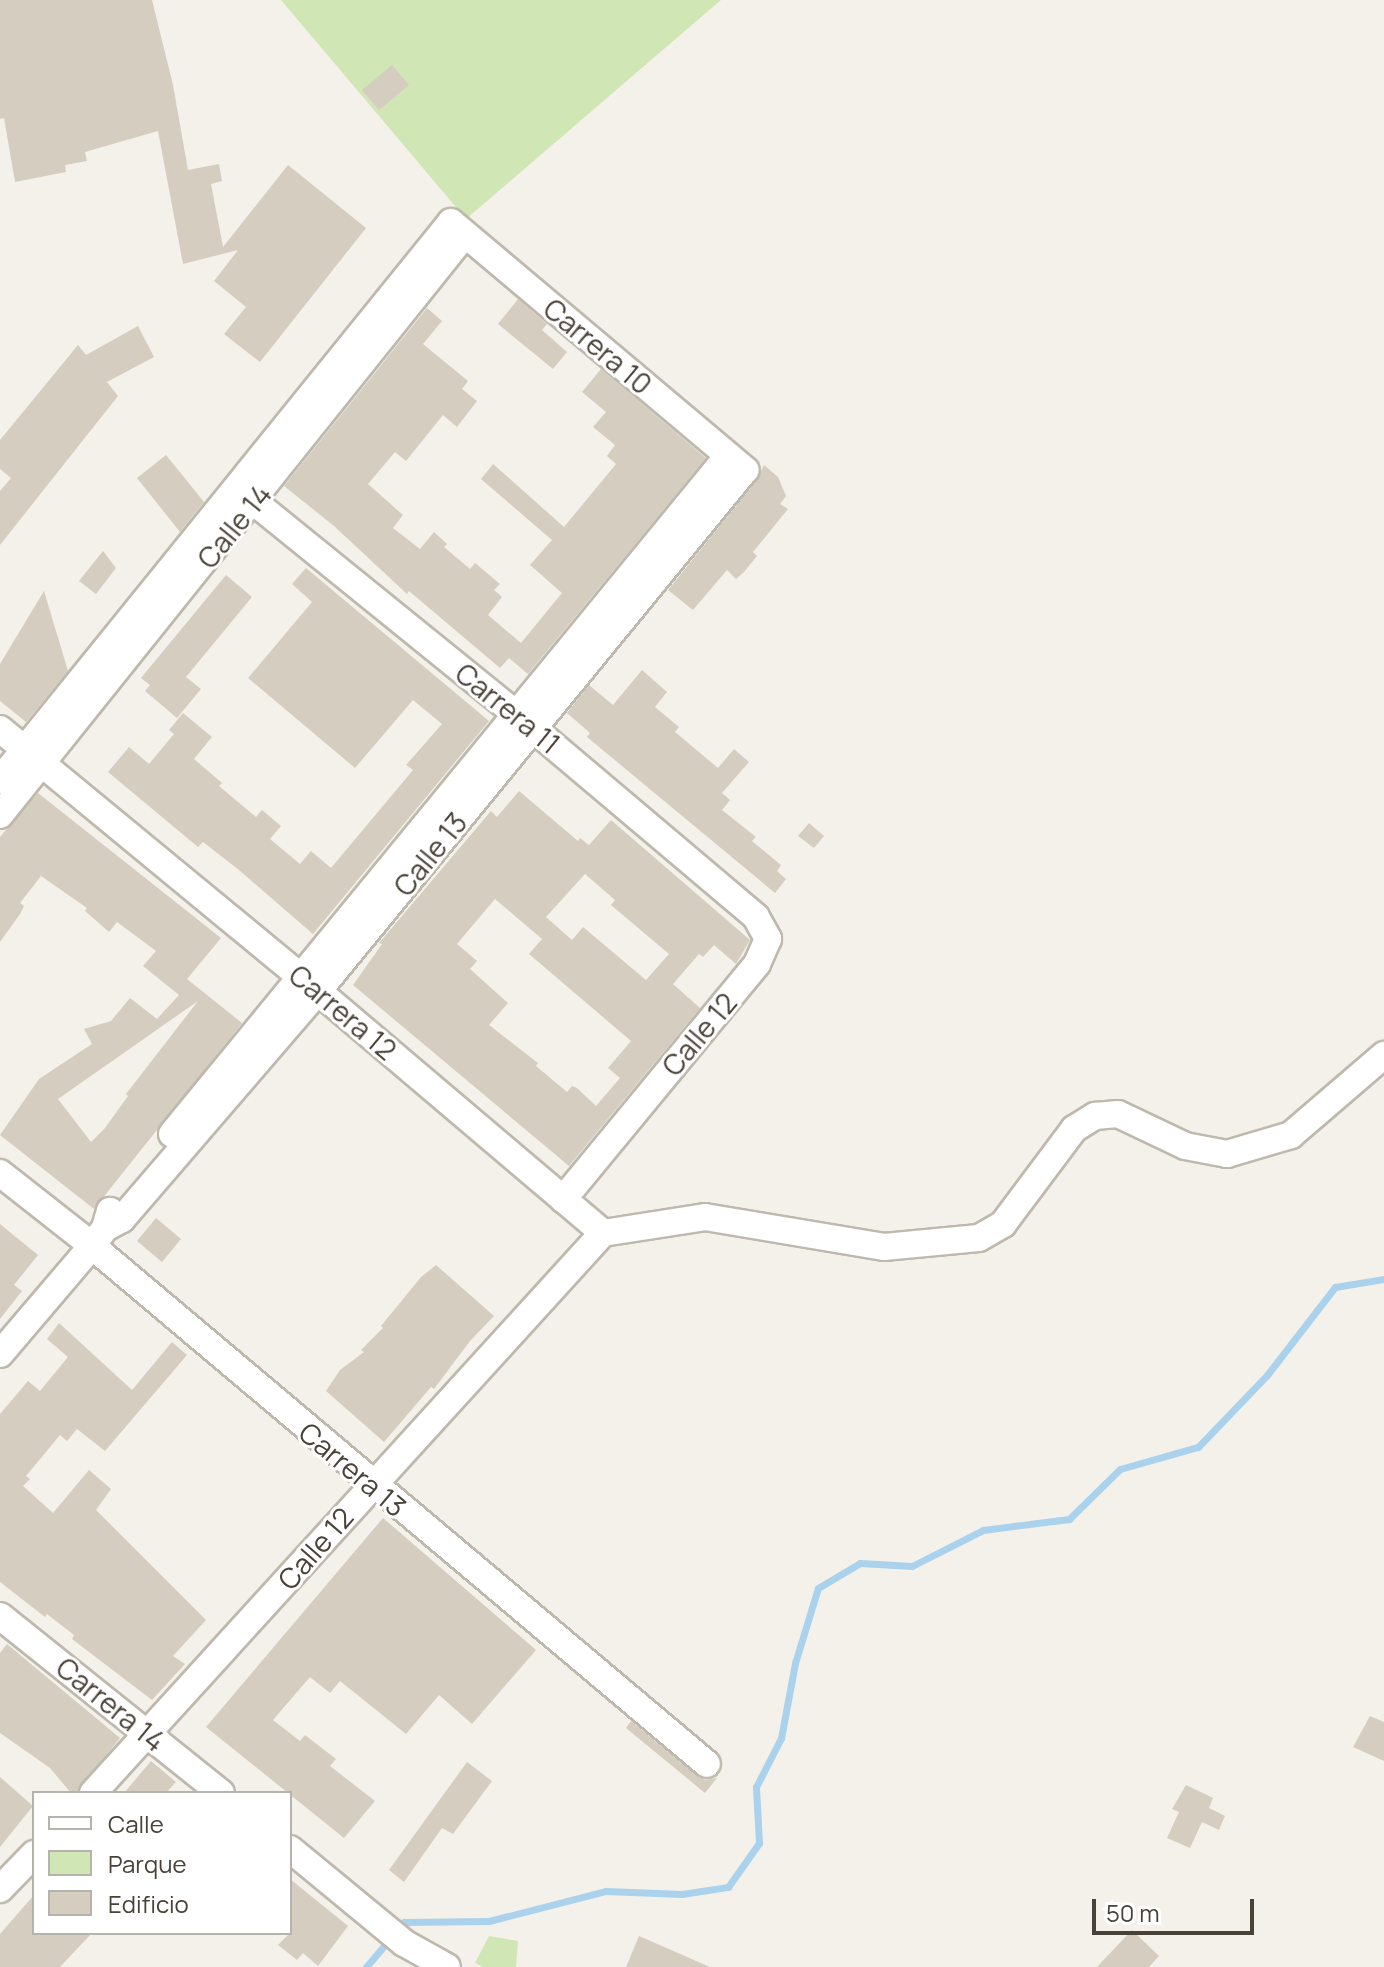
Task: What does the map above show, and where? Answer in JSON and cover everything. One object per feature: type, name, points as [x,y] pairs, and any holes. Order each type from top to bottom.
[{"type":"street","name":"Carrera 10","points":[[458,228],[736,463]]},
{"type":"street","name":"Calle 14","points":[[0,815],[34,756],[458,228]]},
{"type":"street","name":"Calle 13","points":[[0,1354],[98,1237],[122,1219],[736,463]]},
{"type":"street","name":"Carrera 11","points":[[245,495],[524,721],[756,917],[768,939]]},
{"type":"street","name":"Carrera 12","points":[[0,729],[310,984],[603,1233]]},
{"type":"street","name":"Calle 14","points":[[0,780],[34,756]]},
{"type":"street","name":"Calle 12","points":[[563,1199],[757,964],[768,939]]},
{"type":"street","points":[[603,1233],[705,1217],[884,1247],[979,1238],[1003,1224],[1074,1129],[1095,1116],[1118,1114],[1185,1146],[1227,1154],[1291,1135],[1384,1055]]},
{"type":"street","name":"Carrera 13","points":[[0,1173],[98,1237],[371,1484],[707,1764]]},
{"type":"street","name":"Calle 12","points":[[95,1791],[150,1735],[371,1484],[603,1233]]},
{"type":"street","name":"Carrera 14","points":[[0,1616],[219,1791]]},
{"type":"street","points":[[292,1851],[404,1943],[447,1967]]},
{"type":"street","points":[[0,1889],[32,1856]]},
{"type":"green space","points":[[281,0],[721,0],[466,219]]},
{"type":"green space","points":[[489,1936],[518,1941],[516,1967],[483,1967],[475,1963]]},
{"type":"building","points":[[0,0],[152,0],[173,85],[188,170],[219,164],[222,181],[211,184],[223,247],[288,165],[366,228],[260,362],[224,334],[246,307],[214,281],[238,250],[183,264],[158,131],[85,152],[87,161],[65,165],[66,172],[15,182],[4,118],[0,119]]},
{"type":"building","points":[[392,65],[409,85],[379,110],[362,90]]},
{"type":"building","points":[[518,299],[547,324],[542,330],[567,352],[553,369],[498,324]]},
{"type":"building","points":[[427,308],[442,321],[423,344],[468,381],[462,389],[477,401],[457,427],[443,415],[406,461],[395,452],[368,484],[403,515],[393,528],[420,549],[434,532],[447,544],[444,547],[470,569],[475,563],[500,584],[494,590],[502,597],[488,615],[521,643],[562,593],[530,565],[552,540],[481,479],[493,464],[564,527],[616,464],[607,456],[615,445],[593,427],[606,412],[582,392],[601,369],[706,458],[528,674],[509,658],[500,668],[409,591],[407,594],[334,526],[284,486]]},
{"type":"building","points":[[138,326],[154,357],[107,382],[118,396],[0,545],[0,491],[11,478],[0,469],[0,440],[78,345],[86,355]]},
{"type":"building","points":[[166,455],[204,502],[180,532],[137,478]]},
{"type":"building","points":[[764,465],[778,477],[786,496],[780,504],[788,509],[753,552],[757,556],[744,572],[736,579],[727,570],[693,610],[668,590],[757,480]]},
{"type":"building","points":[[103,551],[116,568],[96,594],[79,581]]},
{"type":"building","points":[[306,568],[489,721],[313,934],[239,870],[203,842],[198,847],[108,772],[129,747],[149,764],[174,734],[169,730],[183,713],[212,737],[194,759],[222,783],[219,786],[256,817],[262,810],[281,826],[270,839],[300,864],[311,851],[331,868],[413,770],[406,765],[442,724],[413,700],[355,768],[248,678],[312,602],[292,584]]},
{"type":"building","points":[[226,575],[252,597],[186,677],[201,689],[177,718],[145,691],[150,685],[141,678]]},
{"type":"building","points":[[44,591],[68,671],[26,722],[0,701],[0,664]]},
{"type":"building","points":[[642,670],[667,692],[655,707],[679,727],[675,732],[718,768],[734,749],[749,762],[722,793],[730,800],[722,810],[756,837],[752,841],[781,865],[777,871],[786,879],[775,893],[587,737],[590,733],[567,713],[589,685],[613,705]]},
{"type":"building","points":[[519,791],[578,841],[580,838],[589,845],[611,820],[750,940],[736,964],[714,945],[703,957],[699,954],[673,984],[700,1008],[569,1166],[353,985],[382,944],[379,943],[491,811],[497,817]],"holes":[[[585,874],[615,900],[611,905],[669,954],[646,980],[583,927],[572,940],[546,917]],[[495,899],[542,939],[529,954],[631,1041],[608,1068],[620,1078],[596,1106],[577,1088],[572,1086],[567,1092],[536,1066],[538,1063],[489,1025],[508,1003],[470,969],[477,961],[457,944]]]},
{"type":"building","points":[[38,793],[221,938],[187,979],[242,1023],[94,1209],[0,1135],[39,1079],[92,1044],[84,1029],[111,1021],[130,998],[157,1019],[179,995],[143,966],[156,951],[117,922],[109,932],[85,911],[87,908],[41,876],[20,903],[24,906],[20,914],[0,942],[0,837]],"holes":[[[198,1001],[126,1094],[128,1096],[105,1128],[91,1142],[58,1099]]]},
{"type":"building","points":[[809,823],[824,836],[814,848],[798,836]]},
{"type":"building","points":[[156,1218],[181,1239],[162,1262],[137,1241]]},
{"type":"building","points":[[0,1224],[38,1255],[14,1285],[22,1291],[0,1319]]},
{"type":"building","points":[[436,1265],[494,1316],[470,1341],[434,1389],[431,1387],[384,1442],[326,1391],[340,1370],[364,1352],[361,1350],[383,1328],[381,1326],[421,1277]]},
{"type":"building","points":[[59,1323],[132,1390],[172,1342],[187,1355],[105,1451],[77,1429],[67,1441],[60,1435],[26,1476],[30,1479],[23,1486],[53,1513],[89,1470],[111,1489],[96,1510],[206,1620],[173,1656],[185,1664],[152,1700],[72,1639],[74,1635],[47,1614],[45,1617],[0,1582],[0,1414],[28,1381],[40,1391],[68,1357],[47,1339]]},
{"type":"building","points":[[383,1518],[536,1650],[472,1724],[439,1695],[406,1734],[340,1681],[330,1693],[310,1677],[273,1720],[300,1741],[305,1735],[336,1759],[330,1766],[375,1801],[344,1838],[292,1796],[292,1791],[286,1791],[206,1727]]},
{"type":"building","points":[[7,1644],[120,1738],[78,1791],[69,1791],[50,1768],[0,1733],[0,1653]]},
{"type":"building","points":[[1370,1716],[1384,1722],[1384,1761],[1353,1747]]},
{"type":"building","points":[[631,1721],[697,1776],[705,1780],[717,1778],[705,1793],[626,1728]]},
{"type":"building","points":[[151,1761],[176,1782],[168,1791],[126,1791]]},
{"type":"building","points":[[467,1762],[492,1781],[453,1834],[442,1828],[404,1882],[389,1870]]},
{"type":"building","points":[[0,1777],[32,1807],[0,1847]]},
{"type":"building","points":[[1186,1785],[1213,1798],[1209,1808],[1225,1816],[1219,1830],[1202,1822],[1190,1848],[1167,1838],[1179,1812],[1172,1809]]},
{"type":"building","points":[[292,1881],[348,1926],[318,1966],[303,1953],[297,1960],[278,1945],[292,1935]]},
{"type":"building","points":[[32,1897],[32,1935],[90,1935],[60,1967],[0,1967],[0,1934]]},
{"type":"building","points":[[1132,1930],[1159,1956],[1149,1967],[1097,1967]]},
{"type":"building","points":[[639,1936],[710,1967],[626,1967]]},
{"type":"waterway","points":[[366,1967],[404,1922],[489,1921],[606,1891],[682,1894],[728,1887],[759,1843],[756,1787],[781,1738],[795,1663],[818,1588],[860,1563],[912,1566],[983,1530],[1069,1519],[1120,1469],[1198,1447],[1267,1375],[1335,1287],[1384,1279]]}]
